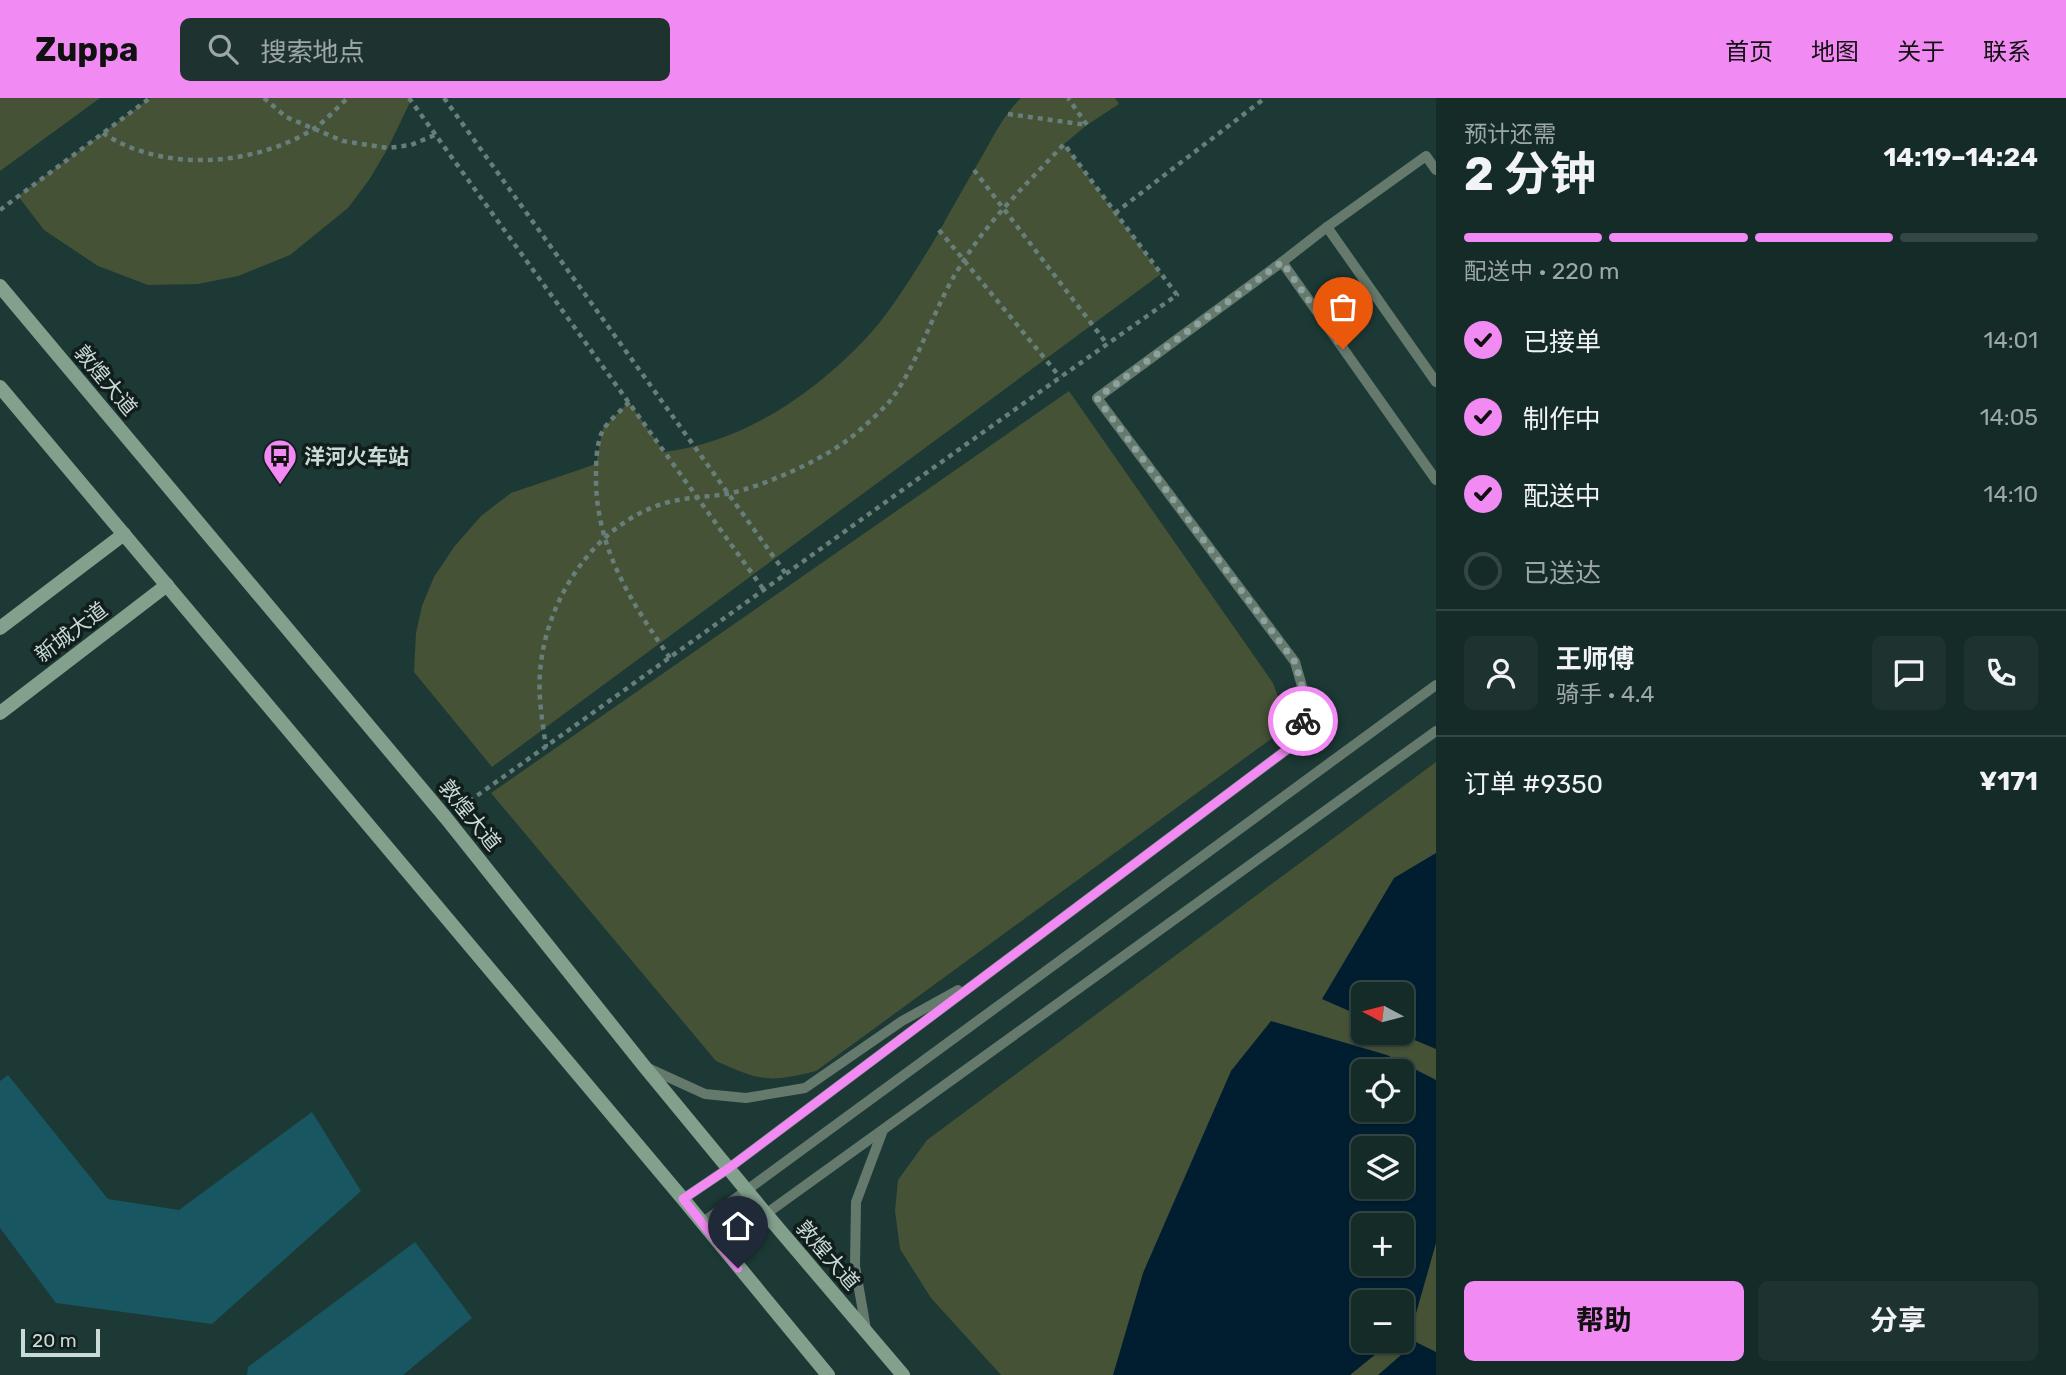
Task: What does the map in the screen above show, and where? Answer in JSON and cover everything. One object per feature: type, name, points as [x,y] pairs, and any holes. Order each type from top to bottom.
[{"type":"main road","name":"敦煌大道","points":[[0,286],[446,818],[746,1191],[903,1375]]},
{"type":"main road","points":[[0,387],[828,1375]]},
{"type":"main road","points":[[0,628],[124,534]]},
{"type":"main road","name":"新城大道","points":[[0,712],[167,585]]},
{"type":"lane","points":[[683,1199],[729,1168],[1297,742],[1308,707],[1295,662],[1097,398],[1426,156],[1436,170]]},
{"type":"lane","points":[[1327,227],[1436,382]]},
{"type":"lane","points":[[1282,262],[1436,480]]},
{"type":"lane","points":[[702,1223],[1436,685]]},
{"type":"lane","points":[[720,1247],[1436,731]]},
{"type":"lane","points":[[644,1066],[705,1094],[746,1098],[805,1088],[902,1021],[992,971]]},
{"type":"lane","points":[[867,1333],[855,1266],[856,1202],[883,1130]]},
{"type":"path","points":[[0,210],[150,98]]},
{"type":"path","points":[[264,98],[286,117],[343,141],[388,148],[411,145],[435,135]]},
{"type":"path","points":[[103,133],[119,144],[160,155],[200,160],[251,155],[273,149],[313,129],[348,98]]},
{"type":"path","points":[[409,98],[764,590]]},
{"type":"path","points":[[444,98],[786,575]]},
{"type":"path","points":[[1008,114],[1087,125],[1068,98]]},
{"type":"path","points":[[1115,213],[1265,98]]},
{"type":"path","points":[[446,818],[546,747],[764,590],[786,575],[1060,377],[1177,295],[1064,144],[1003,208],[964,260],[929,324],[906,375],[889,402],[857,433],[817,458],[767,481],[728,493],[668,502],[641,513],[614,530],[589,553],[552,616],[541,662],[540,698],[546,747]]},
{"type":"path","points":[[974,170],[1107,344]]},
{"type":"path","points":[[939,230],[1060,377]]},
{"type":"path","points":[[629,402],[603,431],[596,464],[596,505],[614,568],[637,611],[670,658]]},
{"type":"green space","points":[[0,98],[100,98],[0,171]]},
{"type":"green space","points":[[150,98],[412,98],[388,148],[348,208],[290,255],[238,276],[198,284],[148,285],[98,266],[44,230],[18,196]]},
{"type":"green space","points":[[1021,98],[1115,98],[1119,104],[1064,144],[1161,274],[492,767],[414,672],[416,633],[422,606],[434,577],[454,547],[481,516],[511,493],[596,464],[603,428],[629,402],[664,452],[694,447],[749,426],[801,396],[825,377],[868,336],[894,303],[935,239],[1001,123]]},
{"type":"green space","points":[[1069,391],[1273,683],[1284,713],[1286,728],[816,1071],[765,1078],[744,1073],[716,1061],[491,793]]},
{"type":"green space","points":[[1436,762],[1436,1375],[1001,1375],[931,1298],[900,1249],[895,1211],[898,1180],[927,1140]]},
{"type":"water","points":[[1436,853],[1436,1049],[1414,1040],[1414,982],[1351,982],[1351,1012],[1322,999],[1394,878]]},
{"type":"water","points":[[1271,1021],[1395,1059],[1351,1059],[1351,1122],[1414,1122],[1414,1069],[1436,1080],[1436,1243],[1414,1320],[1414,1290],[1351,1290],[1351,1353],[1377,1353],[1350,1375],[1113,1375],[1143,1273],[1231,1071]]},
{"type":"water","points":[[1416,1342],[1436,1352],[1436,1375],[1378,1375],[1403,1353],[1414,1353]]},
{"type":"building","points":[[8,1075],[108,1199],[179,1210],[312,1112],[361,1191],[212,1324],[56,1303],[0,1228],[0,1081]]},
{"type":"building","points":[[415,1242],[472,1318],[403,1375],[247,1375],[248,1367]]},
{"type":"way so far","points":[[1303,721],[1308,707],[1295,662],[1097,398],[1282,262],[1343,349]]},
{"type":"place","name":"洋河火车站","points":[[280,486]]},
{"type":"route","points":[[738,1268],[683,1199],[729,1168],[1297,742],[1303,721]]}]
